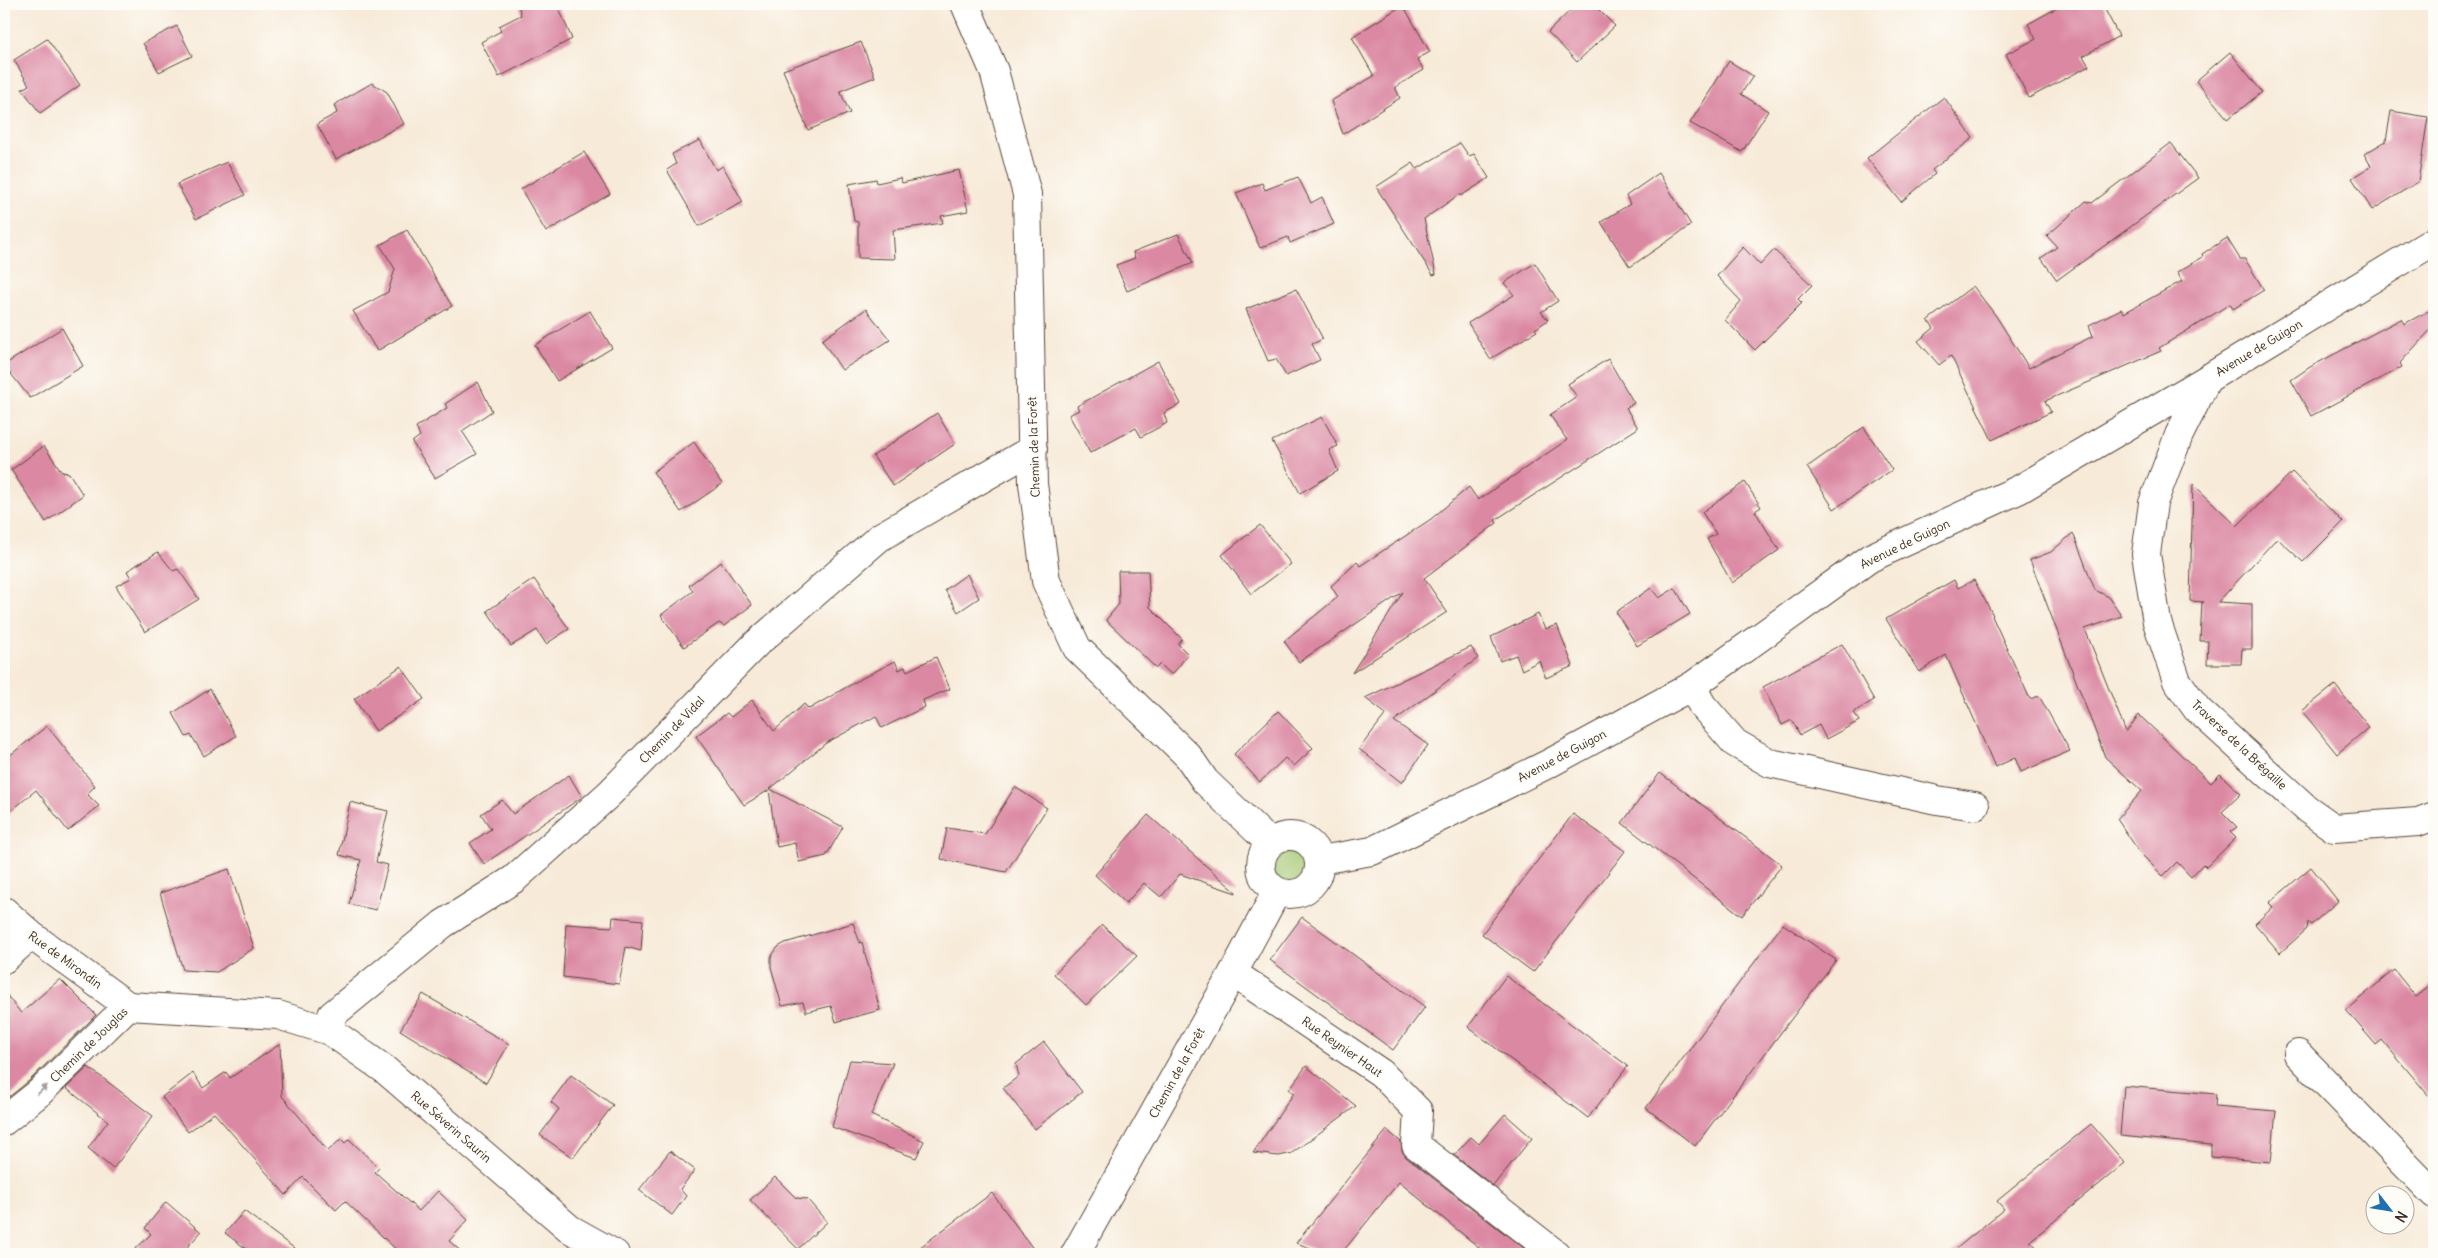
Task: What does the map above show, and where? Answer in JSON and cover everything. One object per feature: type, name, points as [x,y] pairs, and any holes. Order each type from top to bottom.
[{"type":"street","name":"Chemin de la Forêt","points":[[965,4],[994,71],[1027,194],[1033,484],[1046,581],[1077,648],[1188,756],[1205,781],[1270,843]]},
{"type":"street","name":"Avenue de Guigon","points":[[1320,860],[1372,852],[1550,763],[1692,686],[1870,558],[2020,489],[2207,379],[2434,241]]},
{"type":"street","name":"Traverse de la Brégaille","points":[[2207,379],[2180,435],[2152,503],[2146,554],[2157,622],[2177,680],[2197,709],[2307,809],[2334,828],[2418,822],[2434,816]]},
{"type":"street","name":"Chemin de Vidal","points":[[330,1031],[332,1015],[443,924],[514,879],[609,794],[756,644],[880,537],[1033,449]]},
{"type":"street","points":[[1692,686],[1702,705],[1735,743],[1770,763],[1937,800],[1975,806]]},
{"type":"street","points":[[1294,835],[1306,839],[1315,848],[1320,860],[1317,878],[1304,891],[1295,894],[1277,891],[1264,878],[1261,869],[1264,850],[1270,843],[1281,836],[1294,835]]},
{"type":"street","name":"Chemin de la Forêt","points":[[1075,1254],[1277,891]]},
{"type":"street","name":"Rue de Mirondin","points":[[4,912],[30,936],[128,1006]]},
{"type":"street","points":[[4,959],[30,936]]},
{"type":"street","name":"Rue Reynier Haut","points":[[1233,973],[1381,1073],[1418,1111],[1416,1145],[1556,1254]]},
{"type":"street","name":"Chemin de Jouglas","points":[[4,1121],[39,1093],[128,1006],[278,1015]]},
{"type":"street","name":"Rue Séverin Saurin","points":[[278,1015],[330,1031],[384,1069],[570,1229],[615,1254]]},
{"type":"street","points":[[2298,1054],[2434,1194]]},
{"type":"green space","points":[[1290,836],[1301,838],[1311,844],[1317,854],[1319,865],[1317,876],[1311,886],[1301,892],[1290,894],[1279,892],[1269,886],[1263,876],[1261,865],[1263,854],[1269,844],[1279,838]]},
{"type":"building","points":[[518,4],[557,4],[572,39],[499,77],[481,42],[501,31],[499,26],[521,15]]},
{"type":"building","points":[[1577,4],[1593,4],[1615,26],[1577,62],[1548,32]]},
{"type":"building","points":[[2064,4],[2102,4],[2119,36],[2083,56],[2089,66],[2029,98],[2006,54],[2036,39],[2028,24]]},
{"type":"building","points":[[1403,5],[1430,52],[1417,59],[1424,70],[1395,87],[1400,98],[1343,134],[1331,101],[1374,76],[1352,37]]},
{"type":"building","points":[[177,26],[192,56],[159,72],[143,43]]},
{"type":"building","points":[[47,39],[80,85],[40,113],[22,89],[29,85],[14,60]]},
{"type":"building","points":[[861,42],[875,77],[840,91],[850,113],[808,130],[783,70]]},
{"type":"building","points":[[2230,52],[2262,92],[2228,119],[2196,81]]},
{"type":"building","points":[[1729,61],[1753,76],[1741,94],[1768,111],[1742,152],[1690,123]]},
{"type":"building","points":[[372,83],[387,92],[404,124],[336,159],[317,124],[337,113],[334,105]]},
{"type":"building","points":[[1944,97],[1973,138],[1932,170],[1935,174],[1901,202],[1867,158]]},
{"type":"building","points":[[2391,111],[2428,117],[2418,182],[2372,210],[2352,178],[2371,166],[2364,154],[2386,141]]},
{"type":"building","points":[[700,140],[716,170],[723,166],[743,202],[699,226],[667,170],[676,164],[672,154]]},
{"type":"building","points":[[1460,143],[1469,156],[1474,154],[1489,178],[1461,196],[1460,194],[1424,219],[1436,274],[1433,275],[1376,187],[1413,163],[1417,169]]},
{"type":"building","points":[[2171,143],[2198,178],[2057,280],[2041,258],[2057,247],[2047,236],[2086,201],[2092,203]]},
{"type":"building","points":[[584,152],[610,194],[546,232],[521,189]]},
{"type":"building","points":[[227,162],[245,195],[196,219],[177,184]]},
{"type":"building","points":[[959,170],[968,211],[941,216],[943,223],[893,230],[895,259],[858,258],[858,222],[854,221],[849,184],[876,179],[877,183],[900,178],[902,183]]},
{"type":"building","points":[[1659,173],[1691,225],[1630,267],[1601,222],[1630,204],[1626,196]]},
{"type":"building","points":[[1298,177],[1311,203],[1322,197],[1334,224],[1290,243],[1288,237],[1260,248],[1236,193],[1262,183],[1265,190]]},
{"type":"building","points":[[407,230],[452,306],[377,351],[353,311],[388,292],[395,269],[380,245]]},
{"type":"building","points":[[1178,234],[1193,263],[1127,291],[1116,265],[1135,258],[1133,252]]},
{"type":"building","points":[[2227,238],[2240,259],[2245,259],[2264,290],[2233,309],[2230,304],[2159,348],[2161,351],[2045,401],[2051,412],[1992,440],[1951,356],[1939,365],[1918,341],[1934,328],[1928,320],[1973,286],[1996,316],[2029,368],[2093,336],[2089,325],[2121,309],[2124,313],[2182,281],[2177,272],[2203,257],[2202,254]]},
{"type":"building","points":[[1743,247],[1760,265],[1774,250],[1812,285],[1798,299],[1802,303],[1755,350],[1725,320],[1741,301],[1717,276]]},
{"type":"building","points":[[1535,263],[1558,301],[1541,312],[1548,320],[1535,329],[1537,331],[1490,359],[1468,323],[1514,295],[1504,283]]},
{"type":"building","points":[[1296,289],[1323,339],[1312,344],[1320,360],[1286,376],[1276,359],[1268,361],[1246,309]]},
{"type":"building","points":[[2434,308],[2434,326],[2400,363],[2402,367],[2311,416],[2291,380],[2310,367],[2401,319],[2404,324]]},
{"type":"building","points":[[866,309],[890,340],[842,370],[822,340]]},
{"type":"building","points":[[590,311],[612,348],[557,381],[535,345]]},
{"type":"building","points":[[62,328],[83,366],[30,398],[4,365]]},
{"type":"building","points":[[1608,359],[1634,403],[1626,408],[1638,428],[1495,520],[1497,523],[1424,578],[1447,612],[1352,673],[1403,592],[1299,662],[1284,641],[1338,597],[1331,586],[1357,562],[1360,566],[1431,519],[1469,487],[1478,500],[1567,440],[1550,415],[1577,397],[1568,384]]},
{"type":"building","points":[[1158,361],[1181,404],[1164,413],[1167,423],[1141,437],[1136,428],[1090,453],[1069,415],[1079,410],[1077,406]]},
{"type":"building","points":[[478,382],[492,411],[462,431],[477,454],[435,478],[412,442],[420,436],[416,427],[447,408],[445,404]]},
{"type":"building","points":[[937,413],[955,444],[893,486],[873,456]]},
{"type":"building","points":[[1322,417],[1338,446],[1329,450],[1338,471],[1300,493],[1272,441]]},
{"type":"building","points":[[1864,427],[1892,470],[1834,509],[1807,467]]},
{"type":"building","points":[[694,442],[722,484],[681,512],[653,472]]},
{"type":"building","points":[[44,446],[62,472],[69,473],[83,495],[46,522],[11,470]]},
{"type":"building","points":[[2292,472],[2343,522],[2303,562],[2277,538],[2218,602],[2252,604],[2252,649],[2242,649],[2241,664],[2207,664],[2208,641],[2200,641],[2202,602],[2204,602],[2190,601],[2193,484],[2237,526]]},
{"type":"building","points":[[1745,482],[1761,507],[1755,511],[1779,550],[1732,583],[1707,539],[1716,534],[1702,512]]},
{"type":"building","points":[[1260,525],[1291,564],[1251,594],[1222,555]]},
{"type":"building","points":[[2073,533],[2095,590],[2109,597],[2122,616],[2085,629],[2126,732],[2139,715],[2211,783],[2220,774],[2241,794],[2222,812],[2237,827],[2230,832],[2236,838],[2206,867],[2203,864],[2191,877],[2177,862],[2163,876],[2140,853],[2117,819],[2142,791],[2105,757],[2030,560],[2051,552]]},
{"type":"building","points":[[158,552],[173,571],[178,569],[199,599],[145,632],[116,586],[131,578],[127,571]]},
{"type":"building","points":[[721,562],[752,605],[724,626],[719,623],[684,647],[661,615],[693,591],[689,585]]},
{"type":"building","points":[[1118,571],[1148,571],[1150,607],[1182,639],[1178,644],[1188,654],[1172,675],[1160,664],[1156,668],[1106,620],[1119,604]]},
{"type":"building","points":[[967,574],[979,598],[958,612],[945,590]]},
{"type":"building","points":[[534,579],[569,629],[546,644],[537,630],[511,646],[487,611]]},
{"type":"building","points":[[1954,580],[1958,588],[1974,580],[1993,615],[2030,699],[2039,696],[2070,751],[2021,772],[2015,758],[1995,767],[1946,655],[1919,672],[1886,619]]},
{"type":"building","points":[[1651,588],[1659,598],[1675,588],[1690,614],[1637,646],[1616,612]]},
{"type":"building","points":[[1538,614],[1545,629],[1557,625],[1573,666],[1546,678],[1539,661],[1522,670],[1516,655],[1500,661],[1491,637]]},
{"type":"building","points":[[1842,644],[1874,700],[1854,712],[1859,721],[1826,739],[1819,725],[1800,735],[1792,720],[1782,725],[1763,687]]},
{"type":"building","points":[[1471,647],[1478,658],[1394,721],[1428,745],[1402,783],[1359,749],[1386,714],[1365,698]]},
{"type":"building","points":[[936,657],[950,689],[923,700],[925,707],[882,728],[876,716],[826,743],[770,789],[843,827],[826,856],[799,862],[795,843],[777,847],[769,790],[744,805],[696,736],[727,713],[731,717],[752,700],[774,731],[804,704],[809,709],[895,661],[899,670],[905,667],[907,671]]},
{"type":"building","points":[[401,666],[424,699],[376,731],[354,699]]},
{"type":"building","points":[[2335,685],[2369,727],[2337,754],[2302,711]]},
{"type":"building","points":[[210,689],[236,736],[204,756],[191,735],[186,737],[173,713]]},
{"type":"building","points":[[1278,711],[1313,748],[1294,766],[1285,758],[1260,782],[1234,754]]},
{"type":"building","points":[[47,726],[95,786],[87,794],[99,806],[68,831],[36,790],[4,817],[4,760]]},
{"type":"building","points":[[1660,773],[1782,865],[1742,916],[1622,823]]},
{"type":"building","points":[[569,775],[582,797],[484,864],[470,843],[491,829],[481,814],[502,800],[513,814]]},
{"type":"building","points":[[1015,787],[1047,808],[1006,872],[941,859],[947,828],[985,834]]},
{"type":"building","points":[[350,802],[388,811],[376,862],[388,865],[376,910],[349,904],[361,860],[339,855]]},
{"type":"building","points":[[1573,814],[1625,851],[1533,972],[1482,934]]},
{"type":"building","points":[[1148,815],[1236,893],[1180,874],[1161,897],[1144,883],[1126,903],[1095,875]]},
{"type":"building","points":[[2311,867],[2338,901],[2311,925],[2308,922],[2307,929],[2280,953],[2255,924],[2273,907],[2269,903]]},
{"type":"building","points":[[229,869],[254,948],[217,972],[183,970],[160,893]]},
{"type":"building","points":[[613,917],[643,920],[641,951],[626,947],[619,984],[563,977],[566,924],[612,927]]},
{"type":"building","points":[[1302,917],[1425,1007],[1393,1050],[1270,960]]},
{"type":"building","points":[[853,923],[860,943],[862,942],[880,1010],[836,1022],[831,1006],[806,1012],[803,1002],[782,1006],[771,967],[771,957],[778,947],[785,943]]},
{"type":"building","points":[[1783,924],[1836,960],[1695,1146],[1646,1108]]},
{"type":"building","points":[[1102,925],[1137,956],[1086,1005],[1054,974]]},
{"type":"building","points":[[2394,970],[2416,997],[2434,983],[2434,1102],[2382,1040],[2376,1045],[2346,1010]]},
{"type":"building","points":[[1506,976],[1628,1066],[1588,1118],[1468,1027]]},
{"type":"building","points":[[60,979],[96,1015],[29,1081],[4,1101],[4,992],[21,1013]]},
{"type":"building","points":[[423,994],[509,1044],[486,1083],[400,1030]]},
{"type":"building","points":[[1044,1042],[1082,1092],[1035,1129],[1003,1088],[1019,1076],[1016,1064]]},
{"type":"building","points":[[280,1044],[282,1096],[328,1151],[341,1139],[345,1143],[349,1139],[379,1168],[375,1172],[419,1211],[438,1191],[468,1220],[449,1241],[464,1254],[401,1254],[345,1201],[336,1210],[303,1177],[286,1195],[214,1113],[188,1132],[162,1097],[193,1073],[203,1088],[226,1072],[230,1078]]},
{"type":"building","points":[[850,1060],[893,1063],[871,1115],[924,1141],[916,1158],[832,1127]]},
{"type":"building","points":[[1306,1066],[1356,1106],[1292,1153],[1279,1156],[1253,1153],[1294,1093],[1289,1090]]},
{"type":"building","points":[[88,1067],[153,1116],[113,1169],[88,1148],[108,1121],[66,1088]]},
{"type":"building","points":[[571,1075],[613,1105],[573,1158],[540,1135],[559,1109],[551,1102]]},
{"type":"building","points":[[2124,1086],[2216,1094],[2215,1106],[2276,1111],[2271,1162],[2211,1157],[2211,1145],[2120,1136]]},
{"type":"building","points":[[1505,1114],[1532,1138],[1493,1186],[1454,1155],[1471,1137],[1479,1144]]},
{"type":"building","points":[[2091,1124],[2125,1163],[2030,1241],[2044,1254],[1950,1254],[2004,1209],[1997,1201]]},
{"type":"building","points":[[1387,1130],[1401,1142],[1402,1151],[1406,1157],[1531,1254],[1487,1254],[1399,1182],[1341,1254],[1327,1254],[1296,1243]]},
{"type":"building","points":[[670,1151],[695,1170],[680,1189],[686,1196],[672,1215],[639,1190]]},
{"type":"building","points":[[775,1177],[796,1198],[807,1199],[827,1222],[798,1249],[750,1200]]},
{"type":"building","points":[[992,1193],[1037,1254],[911,1254]]},
{"type":"building","points":[[166,1202],[201,1232],[181,1254],[130,1254],[151,1234],[145,1228]]},
{"type":"building","points":[[244,1211],[302,1254],[253,1254],[225,1233]]}]
